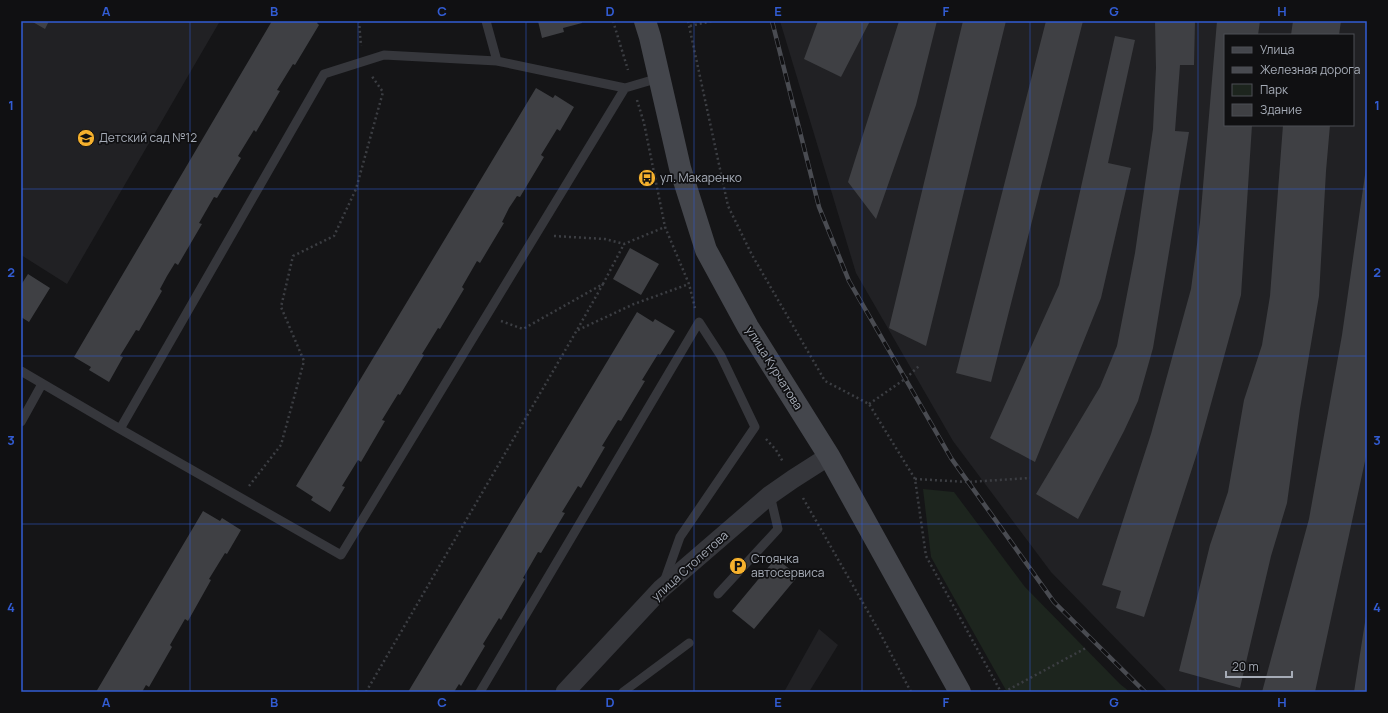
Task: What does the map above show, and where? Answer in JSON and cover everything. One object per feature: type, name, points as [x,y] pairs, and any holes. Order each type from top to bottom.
[{"type":"main road","name":"улица Курчатова","points":[[646,21],[680,168],[706,250],[748,327],[829,456],[960,692]]},
{"type":"street","name":"улица Столетова","points":[[565,692],[662,589],[770,496],[792,479],[829,456]]},
{"type":"lane","points":[[486,21],[497,61]]},
{"type":"lane","points":[[120,429],[324,74],[384,56],[497,61],[629,86],[660,78]]},
{"type":"lane","points":[[21,371],[341,555],[535,235],[629,86]]},
{"type":"lane","points":[[480,692],[699,322],[721,356],[755,427],[680,537],[662,589]]},
{"type":"lane","points":[[21,422],[42,384]]},
{"type":"lane","points":[[718,594],[778,529],[770,496]]},
{"type":"lane","points":[[623,692],[689,642]]},
{"type":"path","points":[[240,498],[281,445],[304,361],[281,307],[293,256],[334,236],[356,189],[383,92],[362,62],[359,21]]},
{"type":"path","points":[[613,21],[629,86],[644,123],[665,226],[689,284],[699,322]]},
{"type":"path","points":[[688,21],[728,206],[752,255],[825,381],[869,404],[916,479],[926,556],[1003,692],[1086,648]]},
{"type":"path","points":[[690,26],[712,21]]},
{"type":"path","points":[[535,235],[605,239],[624,244],[665,226]]},
{"type":"path","points":[[366,692],[577,330],[624,244]]},
{"type":"path","points":[[486,316],[523,328],[603,284]]},
{"type":"path","points":[[577,330],[634,304],[689,284]]},
{"type":"path","points":[[869,404],[905,379],[919,366]]},
{"type":"path","points":[[776,450],[879,631],[911,692]]},
{"type":"path","points":[[916,479],[968,482],[1030,478]]},
{"type":"shaded area","name":"Детский сад №12","points":[[21,21],[220,21],[67,284],[21,255]]},
{"type":"shaded area","points":[[780,21],[1367,21],[1367,692],[1168,692],[1051,572],[953,441],[856,273]]},
{"type":"shaded area","points":[[819,629],[838,645],[809,692],[784,692]]},
{"type":"green space","points":[[923,489],[954,492],[1025,587],[1120,684],[1130,692],[1007,692],[931,557]]},
{"type":"building","points":[[31,21],[49,21],[45,29]]},
{"type":"building","points":[[272,21],[318,21],[317,23],[319,25],[295,65],[293,64],[277,90],[280,91],[256,132],[254,130],[238,156],[241,158],[217,198],[214,197],[199,223],[202,224],[178,265],[175,263],[167,276],[160,289],[162,291],[139,331],[136,330],[120,356],[123,357],[109,382],[89,370],[91,367],[74,357]]},
{"type":"building","points":[[538,21],[582,21],[582,23],[563,28],[564,32],[542,38]]},
{"type":"building","points":[[818,21],[870,21],[841,77],[804,59]]},
{"type":"building","points":[[899,21],[937,21],[916,105],[876,219],[848,182]]},
{"type":"building","points":[[963,21],[1006,21],[926,346],[889,328]]},
{"type":"building","points":[[1046,21],[1083,21],[991,382],[956,373]]},
{"type":"building","points":[[1155,21],[1195,21],[1194,65],[1180,65],[1175,131],[1189,132],[1153,348],[1138,401],[1078,519],[1036,494],[1100,387],[1117,346],[1135,253],[1153,129],[1156,68]]},
{"type":"building","points":[[1217,21],[1260,21],[1258,34],[1224,34],[1224,126],[1252,126],[1241,295],[1199,447],[1144,617],[1116,608],[1121,591],[1102,585],[1151,434],[1191,289],[1200,222]]},
{"type":"building","points":[[1293,21],[1341,21],[1339,34],[1291,34]]},
{"type":"building","points":[[1115,36],[1135,40],[1108,163],[1131,168],[1101,298],[1035,462],[990,438],[1059,285]]},
{"type":"building","points":[[536,88],[553,98],[555,95],[574,107],[560,131],[557,129],[541,155],[544,157],[520,197],[517,196],[509,208],[502,222],[504,223],[480,263],[477,261],[462,287],[464,289],[440,329],[438,328],[422,354],[424,355],[400,395],[398,394],[382,420],[385,421],[361,462],[358,460],[342,486],[345,487],[330,512],[311,500],[313,497],[296,486]]},
{"type":"building","points":[[1283,126],[1330,126],[1319,296],[1300,409],[1287,503],[1271,556],[1240,688],[1179,671],[1210,545],[1228,492],[1244,400],[1262,345],[1270,296]]},
{"type":"building","points":[[1366,168],[1367,452],[1315,692],[1262,692],[1309,519],[1342,335]]},
{"type":"building","points":[[630,248],[659,264],[641,295],[613,279]]},
{"type":"building","points":[[28,274],[50,288],[29,322],[21,317],[21,285]]},
{"type":"building","points":[[637,312],[653,322],[655,319],[675,331],[660,355],[658,354],[642,380],[645,381],[621,421],[618,420],[602,446],[605,447],[581,488],[578,486],[562,512],[565,513],[541,553],[538,552],[523,578],[525,579],[501,620],[499,618],[483,644],[485,646],[461,686],[459,684],[454,692],[408,692]]},
{"type":"building","points":[[203,511],[220,521],[222,518],[241,530],[227,554],[225,553],[209,579],[211,580],[188,621],[185,619],[170,645],[172,647],[149,687],[146,685],[142,692],[96,692]]},
{"type":"building","points":[[776,558],[798,576],[754,629],[732,611]]},
{"type":"building","points":[[1366,616],[1367,692],[1354,692]]},
{"type":"railway","points":[[772,21],[819,207],[849,281],[951,458],[1054,602],[1145,692]]},
{"type":"place","name":"Детский сад №12","points":[[86,138]]},
{"type":"place","name":"ул. Макаренко","points":[[647,178]]},
{"type":"place","name":"Стоянка автосервиса","points":[[738,566]]}]
